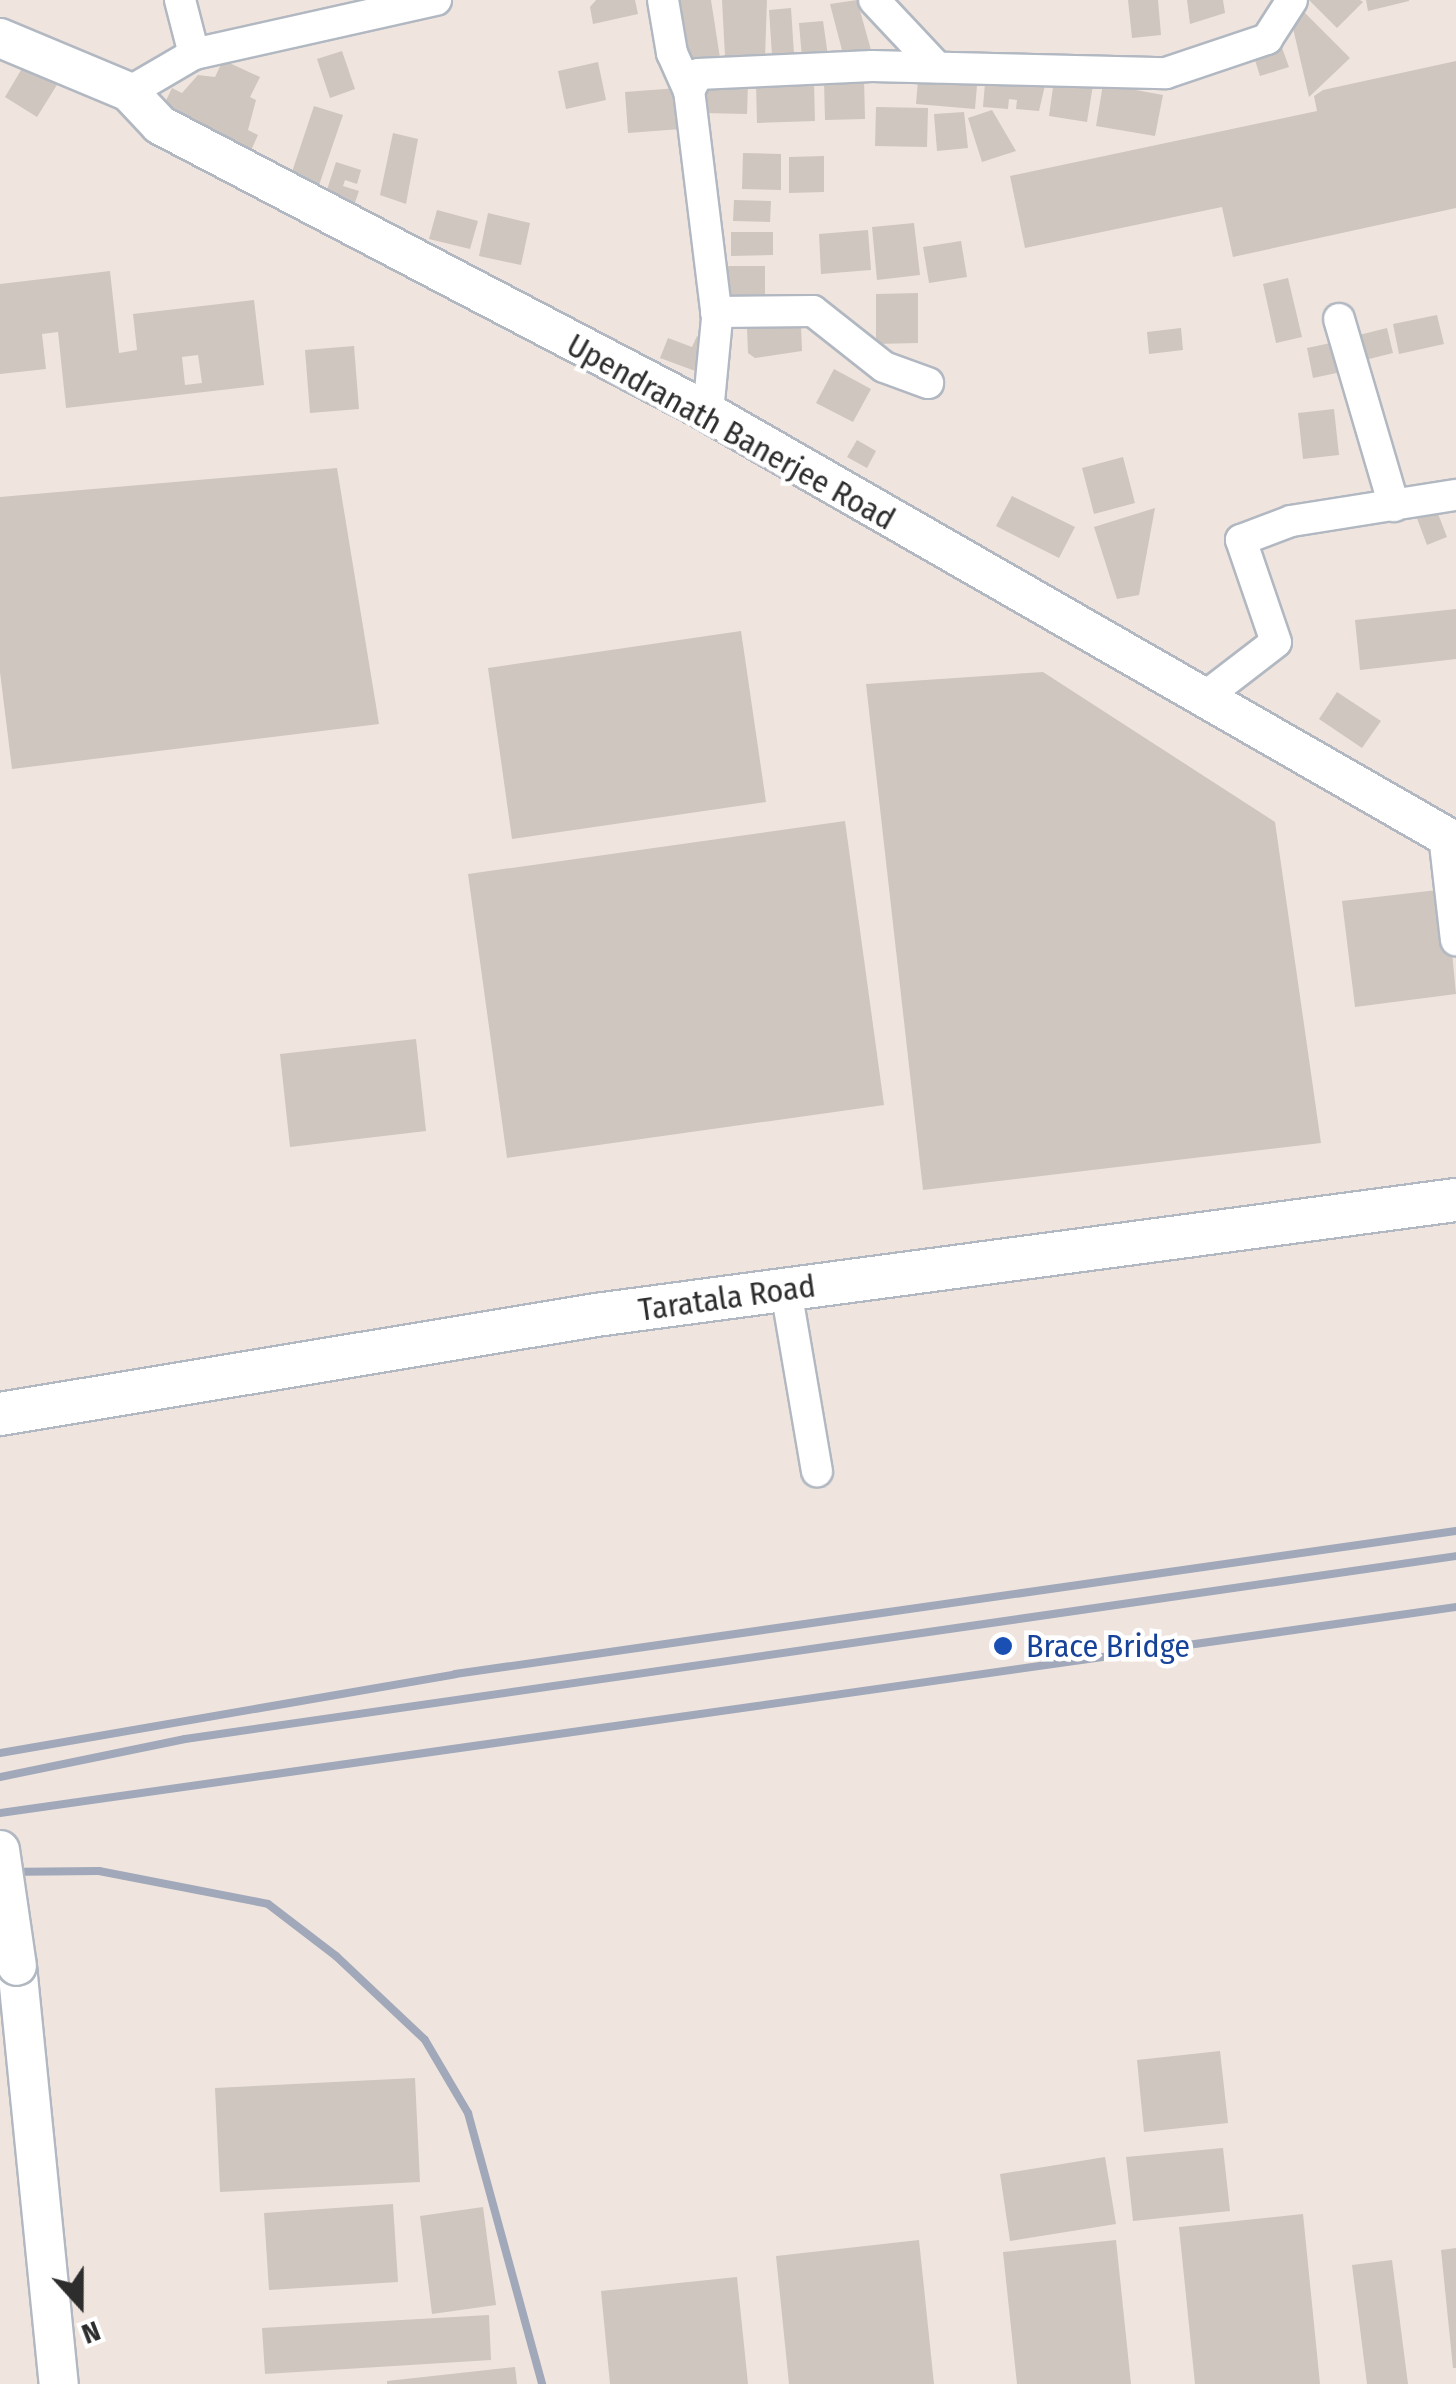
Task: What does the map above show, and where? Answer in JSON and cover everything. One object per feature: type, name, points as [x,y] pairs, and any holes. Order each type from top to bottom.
[{"type":"main road","name":"Taratala Road","points":[[0,1414],[786,1290],[1456,1200]]},
{"type":"street","points":[[180,0],[194,54]]},
{"type":"street","points":[[130,92],[194,54],[436,0]]},
{"type":"street","points":[[663,0],[672,52],[690,91]]},
{"type":"street","points":[[874,0],[937,68]]},
{"type":"street","points":[[906,0],[910,39]]},
{"type":"street","points":[[708,412],[716,312],[691,80],[710,70],[937,68],[1166,73],[1267,39],[1292,0]]},
{"type":"street","name":"Upendranath Banerjee Road","points":[[0,38],[130,92],[160,125],[708,412],[877,514],[1206,696],[1450,838]]},
{"type":"street","points":[[716,312],[813,311],[884,367],[928,383]]},
{"type":"street","points":[[1338,318],[1394,506]]},
{"type":"street","points":[[1206,696],[1276,642],[1241,540],[1291,521],[1456,496]]},
{"type":"street","points":[[1450,838],[1456,940]]},
{"type":"street","points":[[786,1290],[817,1471]]},
{"type":"street","points":[[0,1850],[17,1966],[59,2384]]},
{"type":"building","points":[[596,0],[635,0],[638,14],[593,24],[590,7]]},
{"type":"building","points":[[669,0],[711,0],[720,58],[683,64]]},
{"type":"building","points":[[722,0],[767,0],[765,58],[725,56]]},
{"type":"building","points":[[857,0],[871,50],[843,54],[830,4]]},
{"type":"building","points":[[1128,0],[1158,0],[1161,35],[1132,38]]},
{"type":"building","points":[[1187,0],[1223,0],[1225,13],[1190,24]]},
{"type":"building","points":[[1309,0],[1360,0],[1363,2],[1337,28]]},
{"type":"building","points":[[1366,0],[1409,0],[1409,1],[1368,11]]},
{"type":"building","points":[[1296,4],[1350,58],[1309,97],[1289,11]]},
{"type":"building","points":[[791,8],[794,54],[772,55],[769,10]]},
{"type":"building","points":[[823,21],[828,56],[802,58],[799,23]]},
{"type":"building","points":[[1281,45],[1289,67],[1260,76],[1253,54]]},
{"type":"building","points":[[342,51],[355,89],[330,98],[317,59]]},
{"type":"building","points":[[27,60],[60,80],[37,117],[5,97]]},
{"type":"building","points":[[223,60],[260,77],[250,97],[256,100],[248,130],[258,135],[248,157],[159,115],[172,88],[182,93],[198,75],[215,77]]},
{"type":"building","points":[[1456,61],[1456,208],[1233,257],[1222,207],[1025,248],[1010,176],[1317,111],[1314,96],[1323,90]]},
{"type":"building","points":[[598,62],[606,100],[566,109],[558,71]]},
{"type":"building","points":[[864,79],[865,119],[825,120],[824,81]]},
{"type":"building","points":[[918,80],[977,85],[975,109],[916,104]]},
{"type":"building","points":[[1054,80],[1093,85],[1087,122],[1049,116]]},
{"type":"building","points":[[1046,81],[1039,111],[1016,109],[1017,100],[1009,99],[1008,109],[983,107],[985,83]]},
{"type":"building","points":[[704,82],[748,82],[747,114],[704,113]]},
{"type":"building","points":[[814,83],[815,121],[757,123],[756,84]]},
{"type":"building","points":[[1103,84],[1163,95],[1155,136],[1096,126]]},
{"type":"building","points":[[678,88],[681,129],[628,133],[625,92]]},
{"type":"building","points":[[314,106],[343,115],[316,194],[288,184]]},
{"type":"building","points":[[876,107],[928,108],[927,147],[875,146]]},
{"type":"building","points":[[992,110],[1016,151],[982,162],[968,118]]},
{"type":"building","points":[[964,112],[968,148],[937,151],[934,114]]},
{"type":"building","points":[[393,133],[418,139],[406,204],[380,195]]},
{"type":"building","points":[[743,153],[781,154],[781,190],[742,189]]},
{"type":"building","points":[[824,156],[824,192],[789,193],[789,157]]},
{"type":"building","points":[[336,162],[361,170],[357,184],[345,180],[343,186],[359,191],[352,211],[323,202]]},
{"type":"building","points":[[734,200],[771,201],[770,222],[733,221]]},
{"type":"building","points":[[437,210],[478,221],[470,249],[429,239]]},
{"type":"building","points":[[488,213],[530,223],[521,265],[479,256]]},
{"type":"building","points":[[914,223],[920,275],[877,280],[872,227]]},
{"type":"building","points":[[868,230],[871,270],[821,274],[819,234]]},
{"type":"building","points":[[731,232],[773,232],[773,255],[731,256]]},
{"type":"building","points":[[961,241],[967,277],[929,283],[923,247]]},
{"type":"building","points":[[724,266],[765,266],[765,305],[725,306]]},
{"type":"building","points":[[110,271],[119,353],[137,350],[133,314],[254,300],[264,385],[66,408],[58,332],[42,334],[46,369],[0,374],[0,284]],"holes":[[[198,355],[202,383],[185,385],[182,357]]]},
{"type":"building","points":[[1288,278],[1302,337],[1276,343],[1263,284]]},
{"type":"building","points":[[918,293],[918,343],[876,344],[876,294]]},
{"type":"building","points":[[1437,315],[1444,344],[1399,354],[1393,324]]},
{"type":"building","points":[[801,325],[802,351],[755,358],[748,353],[747,328]]},
{"type":"building","points":[[1181,328],[1183,350],[1149,354],[1147,332]]},
{"type":"building","points":[[1387,328],[1393,353],[1357,362],[1351,337]]},
{"type":"building","points":[[697,336],[711,341],[698,372],[660,358],[668,338],[692,347]]},
{"type":"building","points":[[1340,341],[1346,371],[1313,378],[1307,348]]},
{"type":"building","points":[[354,346],[359,409],[310,413],[305,350]]},
{"type":"building","points":[[834,369],[871,389],[853,422],[816,403]]},
{"type":"building","points":[[1334,409],[1339,455],[1303,459],[1298,413]]},
{"type":"building","points":[[857,440],[876,451],[867,468],[847,457]]},
{"type":"building","points":[[1123,457],[1135,503],[1094,514],[1082,468]]},
{"type":"building","points":[[337,468],[379,724],[12,769],[0,672],[0,497]]},
{"type":"building","points":[[1012,496],[1075,527],[1059,558],[996,526]]},
{"type":"building","points":[[1435,506],[1447,537],[1427,545],[1415,513]]},
{"type":"building","points":[[1155,508],[1139,595],[1117,599],[1094,527]]},
{"type":"building","points":[[1456,609],[1456,659],[1360,670],[1355,620]]},
{"type":"building","points":[[741,631],[766,802],[512,839],[488,668]]},
{"type":"building","points":[[1043,672],[1275,822],[1321,1143],[923,1190],[866,684]]},
{"type":"building","points":[[1337,692],[1381,721],[1362,748],[1319,719]]},
{"type":"building","points":[[845,821],[884,1105],[507,1158],[468,874]]},
{"type":"building","points":[[1446,889],[1456,994],[1355,1007],[1342,901]]},
{"type":"building","points":[[416,1039],[426,1131],[290,1147],[280,1054]]},
{"type":"building","points":[[1220,2051],[1228,2123],[1144,2132],[1137,2060]]},
{"type":"building","points":[[415,2078],[420,2182],[220,2192],[215,2088]]},
{"type":"building","points":[[1223,2148],[1230,2211],[1133,2221],[1126,2157]]},
{"type":"building","points":[[1105,2157],[1116,2224],[1010,2241],[1000,2174]]},
{"type":"building","points":[[393,2204],[398,2282],[269,2290],[264,2213]]},
{"type":"building","points":[[483,2207],[496,2305],[432,2314],[420,2216]]},
{"type":"building","points":[[1303,2214],[1320,2384],[1195,2384],[1179,2227]]},
{"type":"building","points":[[919,2240],[934,2384],[789,2384],[776,2256]]},
{"type":"building","points":[[1116,2240],[1131,2384],[1017,2384],[1003,2252]]},
{"type":"building","points":[[1456,2248],[1456,2368],[1453,2368],[1441,2250]]},
{"type":"building","points":[[1392,2260],[1408,2384],[1367,2384],[1352,2265]]},
{"type":"building","points":[[737,2277],[748,2384],[610,2384],[601,2291]]},
{"type":"building","points":[[489,2315],[491,2360],[265,2374],[262,2328]]},
{"type":"building","points":[[515,2367],[517,2384],[387,2384],[387,2381]]},
{"type":"railway","points":[[0,1753],[455,1674],[1456,1531]]},
{"type":"railway","points":[[0,1777],[185,1739],[1456,1556]]},
{"type":"railway","points":[[0,1813],[1456,1607]]},
{"type":"railway","points":[[0,1872],[99,1871],[268,1904],[336,1956],[425,2040],[468,2113],[542,2384]]},
{"type":"place","name":"Brace Bridge","points":[[1003,1646]]}]
